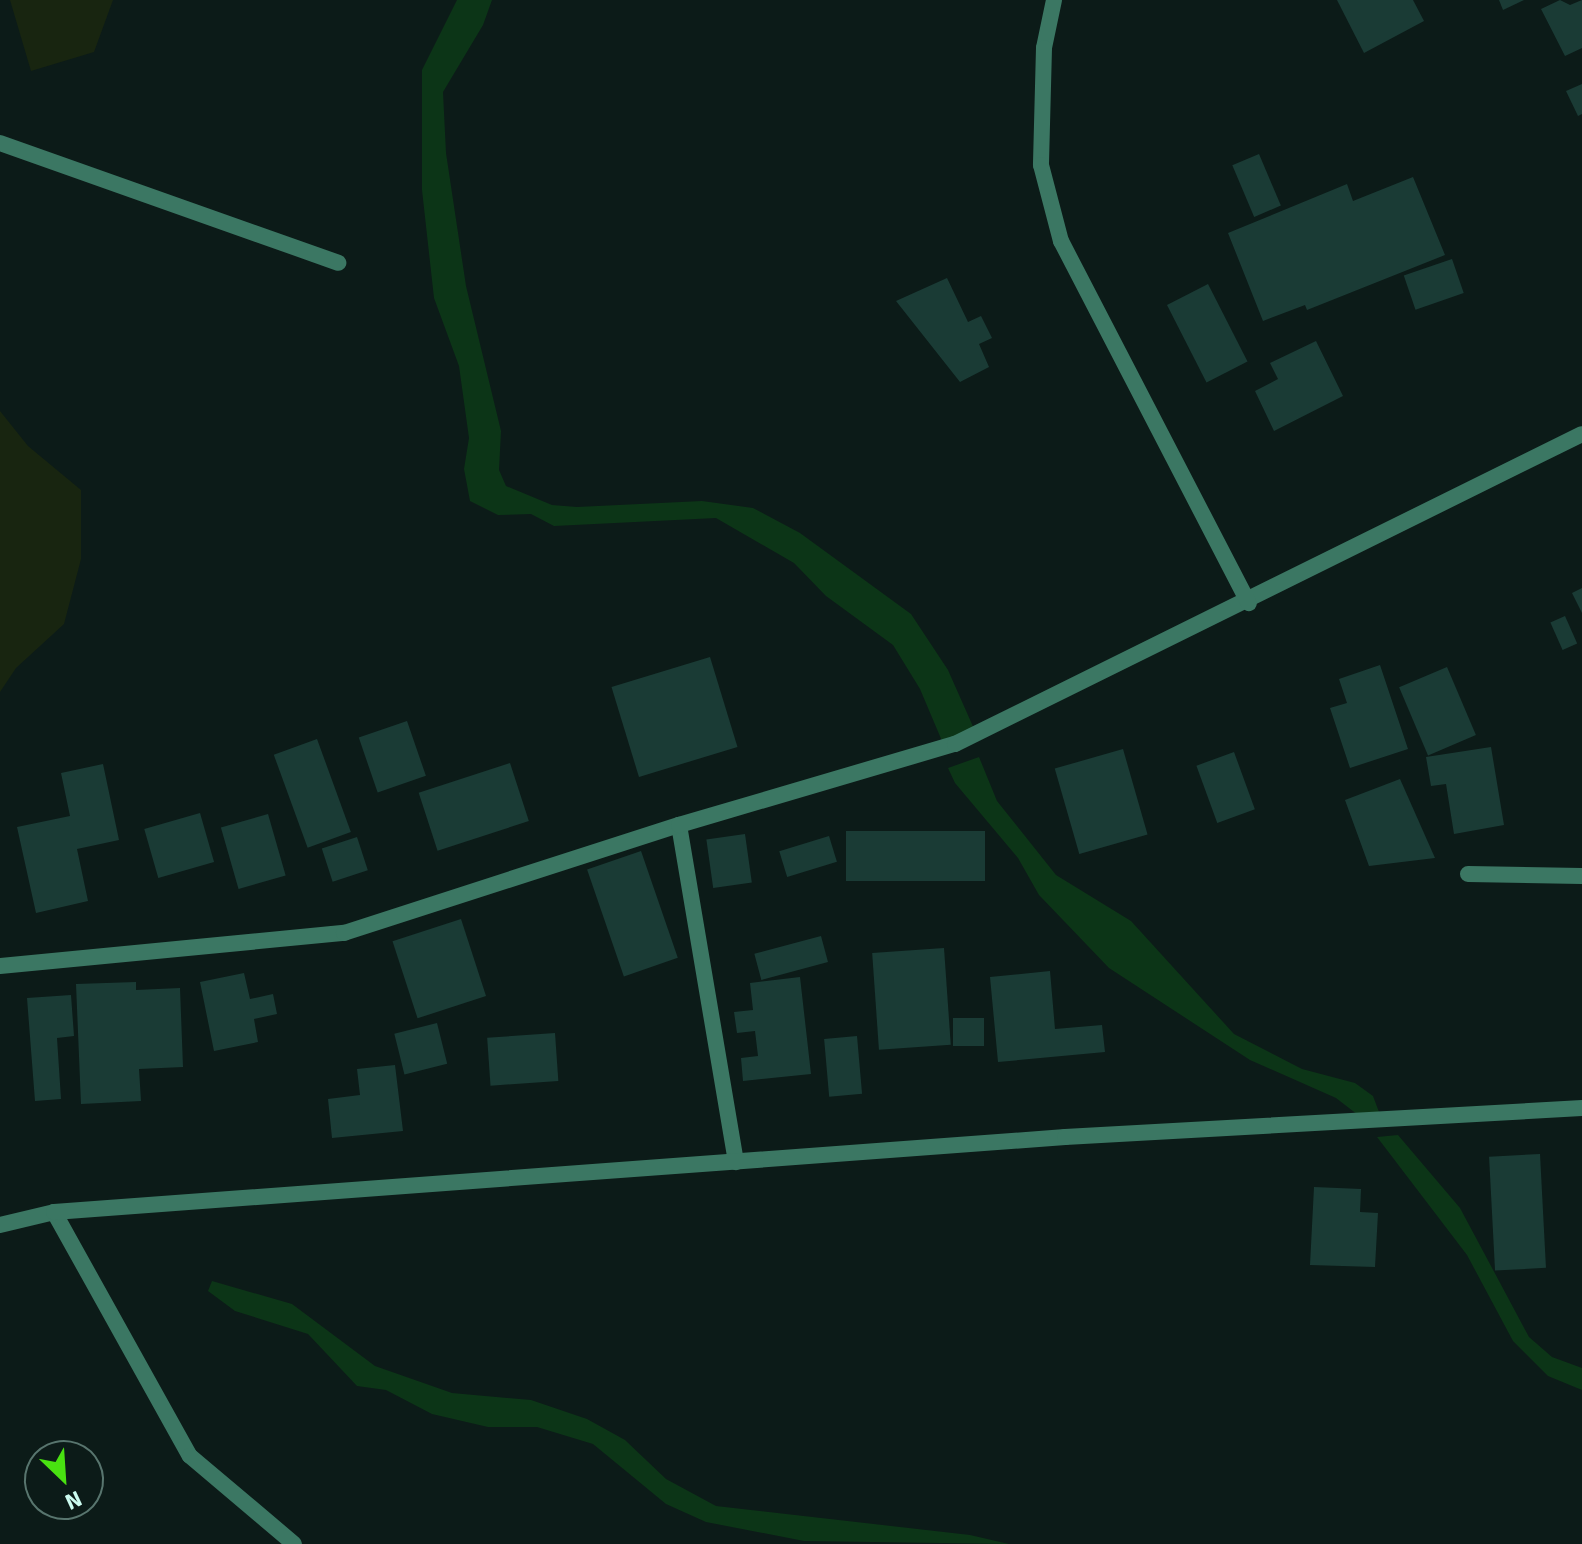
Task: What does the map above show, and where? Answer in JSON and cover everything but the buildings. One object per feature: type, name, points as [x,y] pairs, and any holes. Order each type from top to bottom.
[{"type":"street","points":[[1058,0],[1044,48],[1041,165],[1061,241],[1249,603]]},
{"type":"street","points":[[0,143],[338,263]]},
{"type":"street","points":[[0,966],[344,933],[679,825],[955,744],[1249,603],[1582,434]]},
{"type":"street","points":[[679,825],[736,1162]]},
{"type":"street","points":[[1468,874],[1582,876]]},
{"type":"street","points":[[0,1225],[54,1212],[736,1162],[1582,1108]]},
{"type":"street","points":[[54,1212],[190,1456],[294,1544]]},
{"type":"shaded area","points":[[10,0],[113,0],[94,52],[31,71]]},
{"type":"shaded area","points":[[457,0],[492,0],[483,25],[443,92],[446,153],[466,286],[501,431],[499,470],[506,486],[552,505],[577,507],[702,501],[753,508],[800,533],[911,614],[948,670],[975,731],[942,741],[920,689],[893,645],[826,596],[794,563],[716,518],[554,526],[531,514],[498,515],[470,501],[464,469],[469,438],[459,366],[434,298],[422,190],[422,70]]},
{"type":"shaded area","points":[[0,411],[28,446],[81,490],[81,559],[64,624],[16,668],[0,692]]},
{"type":"shaded area","points":[[979,757],[997,801],[1056,875],[1131,921],[1234,1034],[1302,1069],[1355,1083],[1373,1096],[1379,1112],[1358,1115],[1336,1098],[1250,1060],[1109,968],[1039,895],[1018,858],[955,783],[948,768]]},
{"type":"shaded area","points":[[1398,1135],[1460,1208],[1529,1337],[1552,1357],[1582,1368],[1582,1390],[1548,1376],[1513,1341],[1467,1255],[1377,1137]]},
{"type":"shaded area","points":[[212,1281],[292,1304],[375,1366],[452,1393],[531,1400],[587,1419],[625,1440],[666,1479],[716,1506],[970,1535],[1009,1544],[804,1541],[706,1522],[666,1504],[593,1444],[537,1427],[488,1427],[432,1414],[386,1390],[357,1386],[308,1334],[235,1311],[208,1291]]}]
